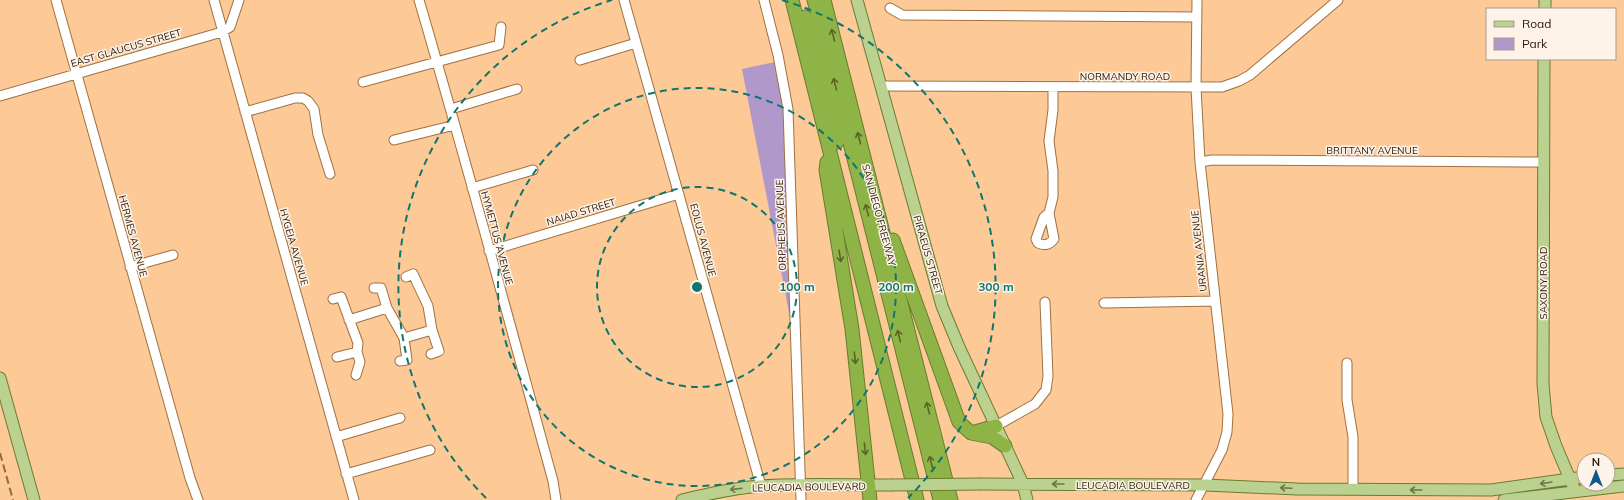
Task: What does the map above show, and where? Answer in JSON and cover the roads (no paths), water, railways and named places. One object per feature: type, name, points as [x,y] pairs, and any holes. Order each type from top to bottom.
[{"type":"highway","points":[[792,0],[917,500]]},
{"type":"highway","points":[[801,0],[925,500]]},
{"type":"highway","points":[[814,0],[940,500]]},
{"type":"highway","name":"SAN DIEGO FREEWAY","points":[[824,0],[951,500]]},
{"type":"highway","points":[[829,148],[826,170],[852,330],[870,500]]},
{"type":"highway","points":[[866,163],[959,422],[971,433],[992,437],[1005,446]]},
{"type":"highway","points":[[971,433],[996,426]]},
{"type":"main road","name":"PIRAEUS STREET","points":[[857,0],[942,306],[959,347],[1023,484],[1027,500]]},
{"type":"main road","name":"SAXONY ROAD","points":[[1544,60],[1543,386],[1546,417],[1556,446],[1577,496]]},
{"type":"main road","points":[[0,378],[34,500]]},
{"type":"main road","name":"LEUCADIA BOULEVARD","points":[[682,500],[720,491],[761,486],[800,485],[1023,484],[1200,493],[1297,489],[1491,490],[1544,484],[1576,478]]},
{"type":"main road","points":[[1504,500],[1577,496],[1624,486]]},
{"type":"street","name":"HERMES AVENUE","points":[[56,0],[130,267],[190,478],[198,500]]},
{"type":"street","name":"HYGEIA AVENUE","points":[[214,0],[263,180],[354,500]]},
{"type":"street","points":[[222,32],[230,27],[239,0]]},
{"type":"street","name":"HYMETTUS AVENUE","points":[[419,0],[451,109],[553,481],[560,500]]},
{"type":"street","name":"EOLUS AVENUE","points":[[624,0],[761,486]]},
{"type":"street","name":"ORPHEUS AVENUE","points":[[764,0],[782,76],[788,109],[801,500]]},
{"type":"street","name":"URANIA AVENUE","points":[[1197,0],[1196,88],[1200,162],[1228,414],[1227,432],[1222,450],[1200,493]]},
{"type":"street","name":"NORMANDY ROAD","points":[[881,86],[1222,87],[1250,75],[1338,0]]},
{"type":"street","points":[[890,8],[902,15],[1197,17]]},
{"type":"street","points":[[363,82],[499,45],[501,27]]},
{"type":"street","name":"EAST GLAUCUS STREET","points":[[0,96],[222,32]]},
{"type":"street","points":[[580,60],[636,43]]},
{"type":"street","points":[[1049,213],[1053,197],[1053,171],[1049,141],[1053,110],[1053,87]]},
{"type":"street","points":[[451,109],[517,90]]},
{"type":"street","points":[[245,112],[295,98],[303,98],[308,101],[314,109],[318,135],[330,174]]},
{"type":"street","points":[[394,140],[455,125]]},
{"type":"street","name":"BRITTANY AVENUE","points":[[1200,162],[1212,160],[1544,162]]},
{"type":"street","points":[[472,188],[533,170]]},
{"type":"street","name":"NAIAD STREET","points":[[489,251],[679,194]]},
{"type":"street","points":[[130,267],[173,255]]},
{"type":"street","points":[[406,277],[413,274],[428,306],[432,330],[438,351],[431,354]]},
{"type":"street","points":[[374,288],[381,288],[387,308],[404,338],[407,360],[400,361]]},
{"type":"street","points":[[333,299],[341,297],[358,343],[357,352],[360,362],[356,375]]},
{"type":"street","points":[[1104,303],[1215,301]]},
{"type":"street","points":[[996,426],[1035,404],[1046,390],[1048,376],[1045,302]]},
{"type":"street","points":[[349,320],[387,308]]},
{"type":"street","points":[[404,338],[432,330]]},
{"type":"street","points":[[337,357],[357,352]]},
{"type":"street","points":[[1346,363],[1347,400],[1353,437],[1353,489]]},
{"type":"street","points":[[336,437],[400,418]]},
{"type":"street","points":[[346,474],[430,450]]},
{"type":"street","name":"HERMES AVENUE","points":[[190,478],[193,500]]},
{"type":"street","name":"HYMETTUS AVENUE","points":[[553,481],[556,500]]},
{"type":"railway","points":[[0,453],[13,500]]}]
